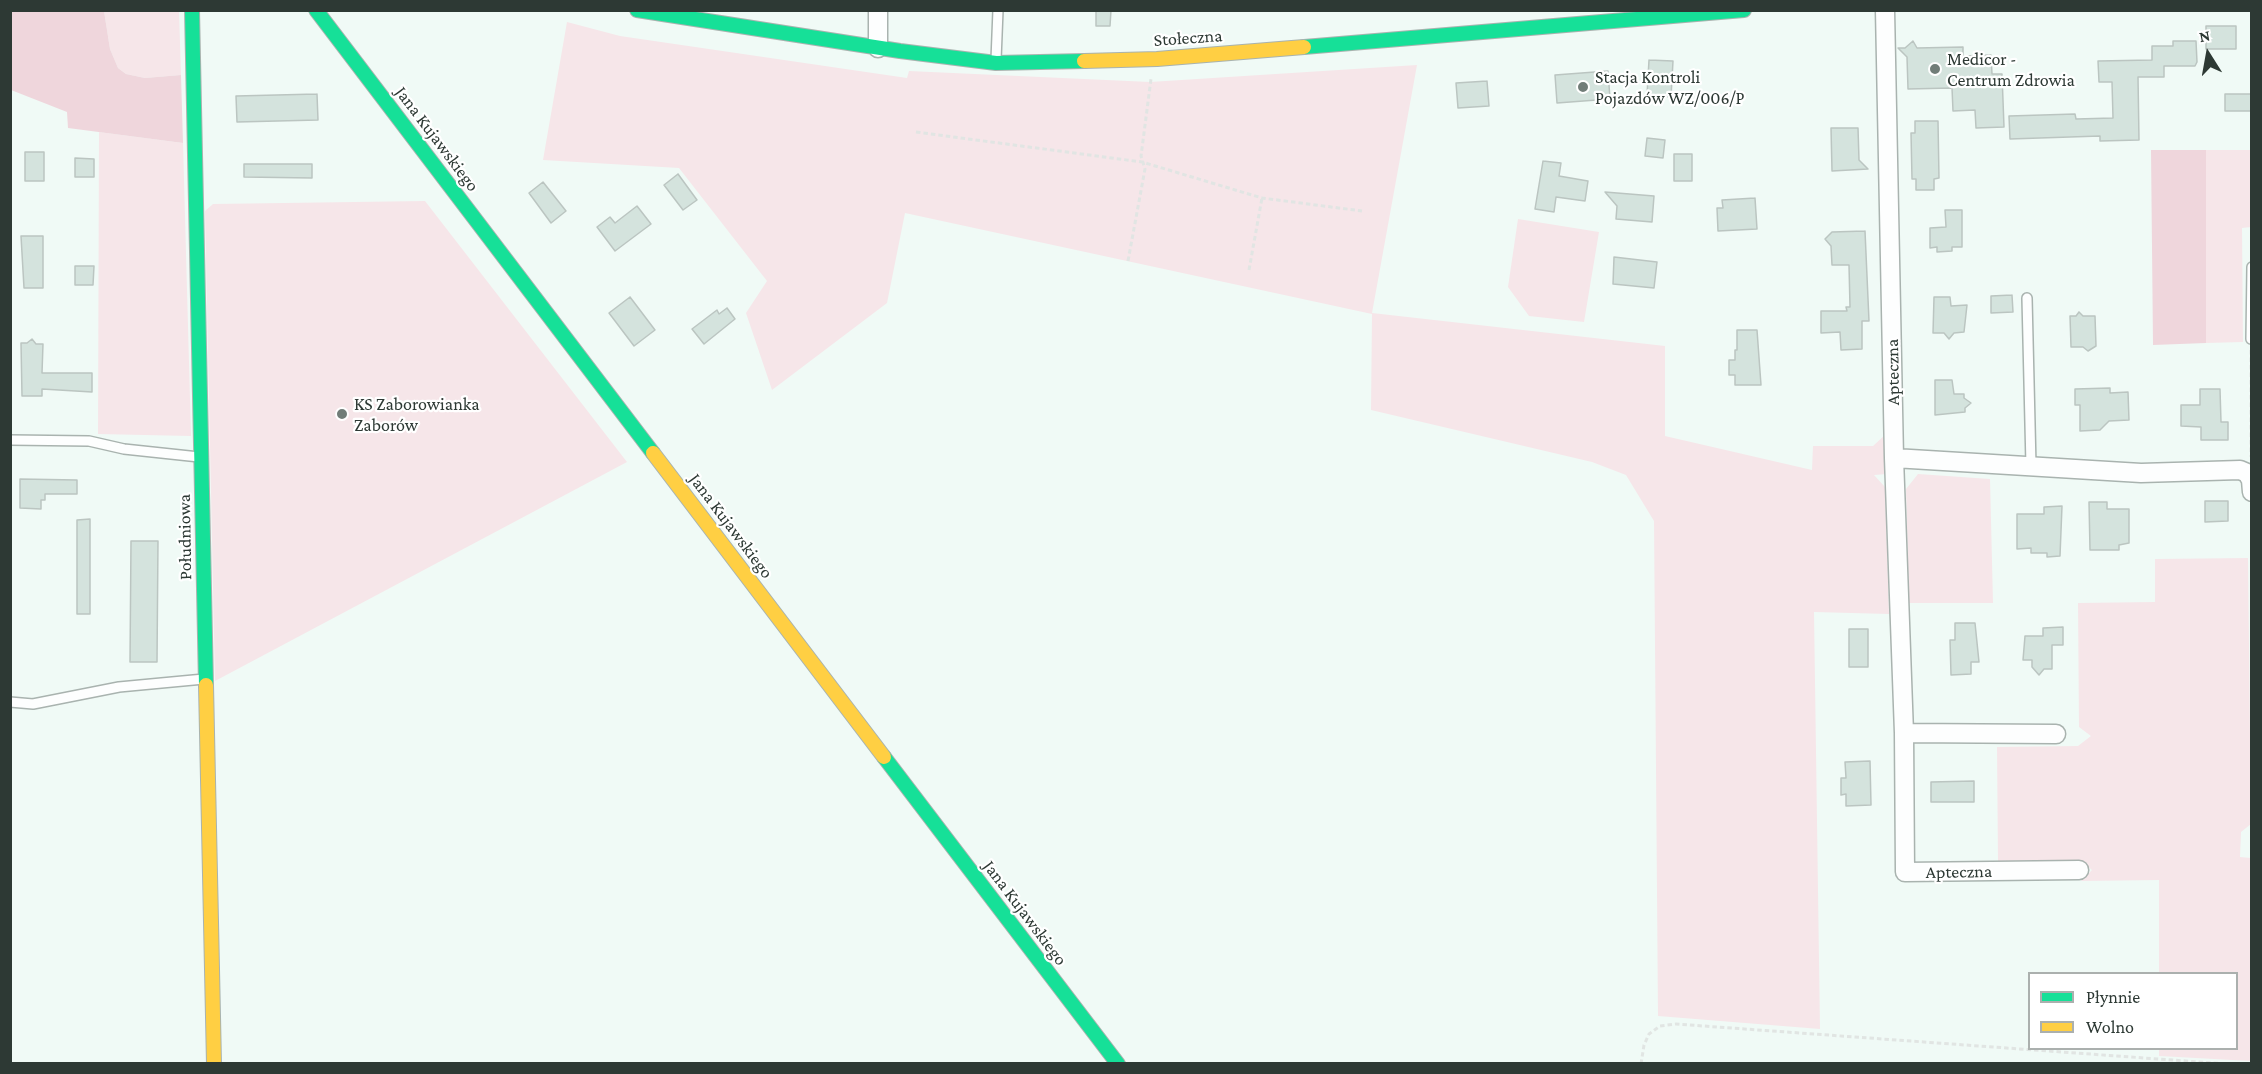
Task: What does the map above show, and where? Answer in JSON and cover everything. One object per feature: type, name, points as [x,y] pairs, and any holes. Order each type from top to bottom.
[{"type":"main road","name":"Południowa","points":[[192,10],[214,1064]]},
{"type":"main road","name":"Jana Kujawskiego","points":[[316,10],[1118,1064]]},
{"type":"main road","name":"Stołeczna","points":[[637,10],[878,48],[996,63],[1157,59],[1636,16],[1744,10]]},
{"type":"street","points":[[878,10],[878,48]]},
{"type":"street","name":"Apteczna","points":[[1885,10],[1894,458],[1904,733],[1905,872],[2079,870]]},
{"type":"street","points":[[1894,458],[2141,473],[2240,470],[2247,473],[2251,480],[2252,492]]},
{"type":"street","points":[[1904,733],[2056,734]]},
{"type":"lane","points":[[996,63],[998,10]]},
{"type":"lane","points":[[2251,339],[2252,267]]},
{"type":"lane","points":[[2027,298],[2031,466]]},
{"type":"lane","points":[[10,440],[89,441],[145,452],[201,457]]},
{"type":"lane","points":[[10,702],[33,704],[119,687],[207,679]]},
{"type":"path","points":[[1128,261],[1145,169],[1141,156],[1151,78]]},
{"type":"path","points":[[916,132],[1142,162],[1262,198],[1362,211]]},
{"type":"path","points":[[1249,270],[1262,198]]},
{"type":"path","points":[[2247,473],[2251,465],[2251,339]]},
{"type":"path","points":[[1641,1064],[1644,1045],[1649,1034],[1660,1026],[1676,1024],[2028,1050]]},
{"type":"path","points":[[2034,1050],[2227,1064]]},
{"type":"shaded area","points":[[10,11],[104,11],[110,49],[118,68],[126,74],[145,78],[181,75],[183,143],[68,128],[67,112],[11,90]]},
{"type":"shaded area","points":[[104,11],[179,11],[181,75],[145,78],[126,74],[118,68],[110,49]]},
{"type":"shaded area","points":[[567,22],[620,36],[907,78],[909,71],[1150,82],[1417,65],[1372,313],[1665,346],[1665,436],[1812,470],[1813,446],[1873,446],[1886,434],[1887,474],[1874,475],[1885,487],[1889,614],[1814,612],[1820,1029],[1658,1016],[1654,521],[1626,475],[1592,462],[1371,410],[1372,314],[905,213],[887,303],[772,390],[746,313],[767,281],[679,168],[543,160]]},
{"type":"shaded area","points":[[99,132],[183,143],[191,436],[98,434]]},
{"type":"shaded area","points":[[2151,150],[2206,150],[2206,343],[2153,345]]},
{"type":"shaded area","points":[[2206,150],[2251,150],[2251,227],[2242,228],[2243,342],[2206,343]]},
{"type":"shaded area","name":"KS Zaborowianka Zaborów","points":[[425,201],[627,462],[215,681],[205,211],[213,204]]},
{"type":"shaded area","points":[[1518,219],[1599,232],[1584,322],[1529,316],[1508,287]]},
{"type":"shaded area","points":[[1918,474],[1990,479],[1993,603],[1909,603],[1906,489]]},
{"type":"shaded area","points":[[2248,558],[2251,824],[2241,832],[2240,857],[2251,858],[2251,1061],[2159,1056],[2159,1050],[2238,1050],[2238,972],[2159,972],[2159,880],[2081,881],[2092,870],[2080,860],[1998,861],[1997,747],[2078,746],[2091,736],[2079,727],[2078,603],[2155,602],[2155,559]]},
{"type":"building","points":[[1096,10],[1111,10],[1110,26],[1096,26]]},
{"type":"building","points":[[2206,26],[2236,26],[2236,49],[2206,49]]},
{"type":"building","points":[[1913,41],[1917,48],[1963,47],[1963,56],[1991,55],[1992,74],[2002,74],[2004,127],[1976,128],[1975,110],[1953,111],[1952,88],[1908,89],[1907,57],[1898,48],[1905,48]]},
{"type":"building","points":[[2173,41],[2196,41],[2197,62],[2195,66],[2164,66],[2164,77],[2138,77],[2139,140],[2100,141],[2100,136],[2010,139],[2009,116],[2075,114],[2076,119],[2113,118],[2112,82],[2099,82],[2098,61],[2152,60],[2152,46],[2173,46]]},
{"type":"building","points":[[1649,60],[1673,61],[1671,97],[1647,95]]},
{"type":"building","name":"Stacja Kontroli Pojazdów WZ/006/P","points":[[1608,71],[1610,99],[1557,103],[1555,75]]},
{"type":"building","points":[[1487,81],[1489,106],[1458,108],[1456,83]]},
{"type":"building","points":[[317,94],[318,120],[237,122],[236,96]]},
{"type":"building","points":[[2225,94],[2252,94],[2252,111],[2225,111]]},
{"type":"building","points":[[1915,121],[1938,121],[1939,178],[1934,179],[1934,190],[1916,190],[1916,179],[1912,179],[1911,133],[1915,133]]},
{"type":"building","points":[[1831,128],[1858,128],[1859,160],[1868,169],[1832,171]]},
{"type":"building","points":[[1647,138],[1665,140],[1663,158],[1645,156]]},
{"type":"building","points":[[25,152],[44,152],[44,181],[25,181]]},
{"type":"building","points":[[1674,154],[1692,154],[1692,181],[1674,181]]},
{"type":"building","points":[[75,158],[94,159],[94,177],[75,177]]},
{"type":"building","points":[[1543,161],[1561,163],[1559,176],[1588,181],[1585,201],[1556,197],[1554,212],[1535,209]]},
{"type":"building","points":[[244,164],[312,164],[312,178],[244,177]]},
{"type":"building","points":[[678,174],[697,200],[683,210],[664,185]]},
{"type":"building","points":[[543,182],[566,211],[551,223],[529,193]]},
{"type":"building","points":[[1605,192],[1654,196],[1652,222],[1616,219],[1617,206]]},
{"type":"building","points":[[1755,198],[1757,229],[1718,231],[1717,208],[1723,208],[1722,200]]},
{"type":"building","points":[[637,206],[651,224],[615,251],[597,227],[610,217],[615,223]]},
{"type":"building","points":[[1945,210],[1962,210],[1962,247],[1952,247],[1952,251],[1937,252],[1937,247],[1930,248],[1930,228],[1946,227]]},
{"type":"building","points":[[1865,231],[1869,321],[1862,321],[1862,349],[1841,350],[1840,332],[1821,333],[1821,311],[1847,311],[1846,307],[1850,307],[1849,265],[1832,265],[1831,246],[1825,239],[1832,232]]},
{"type":"building","points":[[21,236],[43,236],[43,288],[24,288]]},
{"type":"building","points":[[1614,257],[1657,262],[1654,288],[1613,284]]},
{"type":"building","points":[[75,266],[94,266],[93,285],[75,285]]},
{"type":"building","points":[[2012,295],[2013,312],[1991,313],[1991,296]]},
{"type":"building","points":[[630,297],[655,330],[634,346],[609,313]]},
{"type":"building","points":[[1934,297],[1950,297],[1951,306],[1967,305],[1964,332],[1954,333],[1949,339],[1944,333],[1933,333]]},
{"type":"building","points":[[727,308],[735,319],[704,344],[692,329],[717,310],[719,314]]},
{"type":"building","points":[[2079,312],[2083,316],[2095,316],[2096,346],[2088,351],[2083,347],[2071,347],[2070,316],[2076,316]]},
{"type":"building","points":[[1737,330],[1757,330],[1761,385],[1735,385],[1735,375],[1729,375],[1729,360],[1735,360],[1735,350],[1737,350]]},
{"type":"building","points":[[32,339],[36,344],[43,344],[42,373],[92,373],[92,392],[42,389],[42,396],[22,396],[21,343],[27,343]]},
{"type":"building","points":[[1935,380],[1952,380],[1954,394],[1964,394],[1964,398],[1971,403],[1965,408],[1965,412],[1935,415]]},
{"type":"building","points":[[2110,388],[2110,393],[2128,392],[2129,420],[2109,421],[2100,430],[2080,431],[2080,405],[2075,405],[2075,389]]},
{"type":"building","points":[[2200,389],[2220,389],[2221,422],[2228,422],[2228,440],[2201,440],[2201,427],[2181,426],[2181,405],[2200,405]]},
{"type":"building","points":[[20,479],[77,480],[77,494],[45,494],[45,500],[41,500],[41,509],[20,508]]},
{"type":"building","points":[[2205,501],[2228,501],[2228,521],[2205,522]]},
{"type":"building","points":[[2089,502],[2107,502],[2107,509],[2129,509],[2129,543],[2119,545],[2119,550],[2090,550]]},
{"type":"building","points":[[2062,506],[2060,556],[2047,557],[2047,553],[2031,553],[2031,548],[2017,549],[2017,514],[2044,514],[2044,507]]},
{"type":"building","points":[[90,519],[90,614],[77,614],[77,520]]},
{"type":"building","points":[[131,541],[158,541],[157,662],[130,662]]},
{"type":"building","points":[[1955,623],[1975,623],[1979,662],[1971,662],[1971,674],[1951,675],[1950,640],[1955,640]]},
{"type":"building","points":[[2063,627],[2063,645],[2052,645],[2052,669],[2044,669],[2039,675],[2032,667],[2032,660],[2023,660],[2025,636],[2043,636],[2043,628]]},
{"type":"building","points":[[1849,629],[1868,629],[1868,667],[1849,667]]},
{"type":"building","points":[[1870,761],[1871,805],[1846,806],[1846,794],[1841,795],[1841,778],[1846,778],[1845,762]]},
{"type":"building","points":[[1974,781],[1974,802],[1931,802],[1931,782]]},
{"type":"traffic: fast","points":[[192,10],[206,685]]},
{"type":"traffic: fast","points":[[316,10],[653,453]]},
{"type":"traffic: fast","points":[[637,10],[900,51],[996,63],[1084,61]]},
{"type":"traffic: fast","points":[[1304,47],[1744,10]]},
{"type":"traffic: fast","points":[[884,757],[1118,1064]]},
{"type":"traffic: slow","points":[[1084,61],[1157,59],[1304,47]]},
{"type":"traffic: slow","points":[[653,453],[884,757]]},
{"type":"traffic: slow","points":[[206,685],[214,1064]]},
{"type":"place","name":"Medicor - Centrum Zdrowia","points":[[1935,69]]},
{"type":"place","name":"Stacja Kontroli Pojazdów WZ/006/P","points":[[1583,87]]},
{"type":"place","name":"KS Zaborowianka Zaborów","points":[[342,414]]}]
